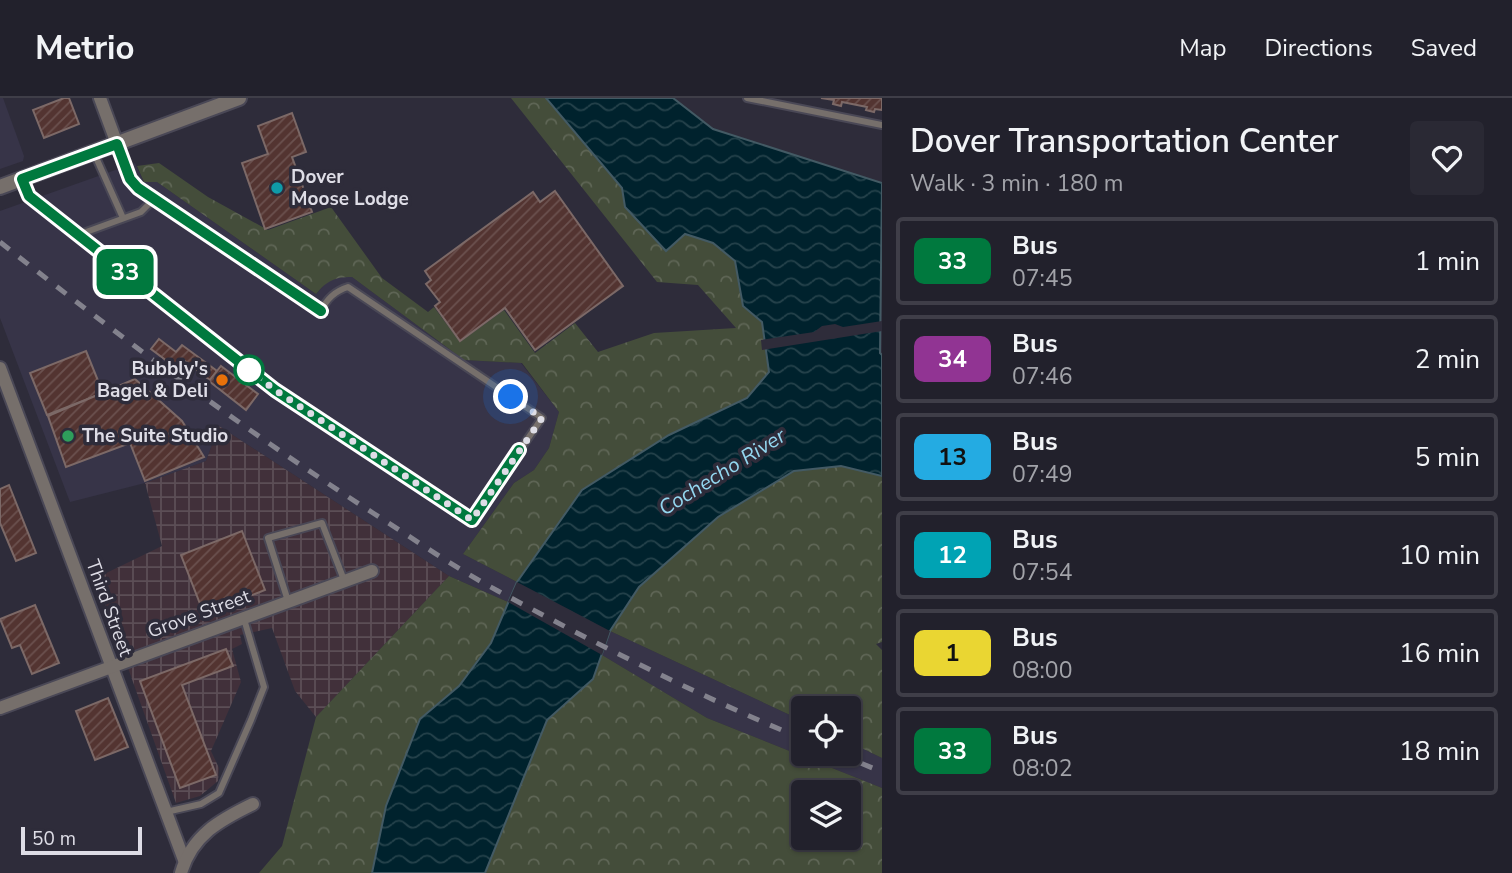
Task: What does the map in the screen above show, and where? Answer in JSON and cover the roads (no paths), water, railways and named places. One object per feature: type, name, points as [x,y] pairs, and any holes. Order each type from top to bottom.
[{"type":"street","points":[[100,98],[117,144]]},
{"type":"street","points":[[0,187],[239,98]]},
{"type":"street","name":"Third Street","points":[[0,368],[166,812],[182,867]]},
{"type":"street","name":"Grove Street","points":[[0,708],[372,571]]},
{"type":"street","points":[[182,867],[201,837],[216,822],[253,804]]},
{"type":"lane","points":[[747,98],[882,125]]},
{"type":"lane","points":[[22,179],[29,196],[275,390],[472,520],[542,418],[348,287],[336,291],[324,303],[321,311],[138,188],[130,179],[117,144]]},
{"type":"lane","points":[[94,153],[123,218]]},
{"type":"lane","points":[[78,235],[141,212],[154,199]]},
{"type":"lane","points":[[288,601],[268,538],[322,523],[345,582]]},
{"type":"lane","points":[[166,812],[201,804],[219,793],[251,720],[264,687],[244,618]]},
{"type":"water","name":"Cochecho River","points":[[546,98],[673,98],[713,129],[882,183],[882,476],[841,466],[794,471],[718,517],[639,587],[610,631],[593,679],[547,720],[485,873],[372,873],[386,806],[420,719],[459,686],[491,643],[517,582],[582,490],[669,435],[747,398],[769,372],[762,322],[743,306],[735,261],[713,243],[685,234],[666,251],[625,207],[622,188]]},
{"type":"railway","points":[[0,242],[230,416],[450,563],[611,650],[687,688],[791,734]]},
{"type":"railway","points":[[861,763],[882,772]]},
{"type":"place","name":"Dover Moose Lodge","points":[[277,188]]},
{"type":"place","name":"Bubbly's Bagel & Deli","points":[[222,380]]},
{"type":"place","name":"The Suite Studio","points":[[68,436]]}]
